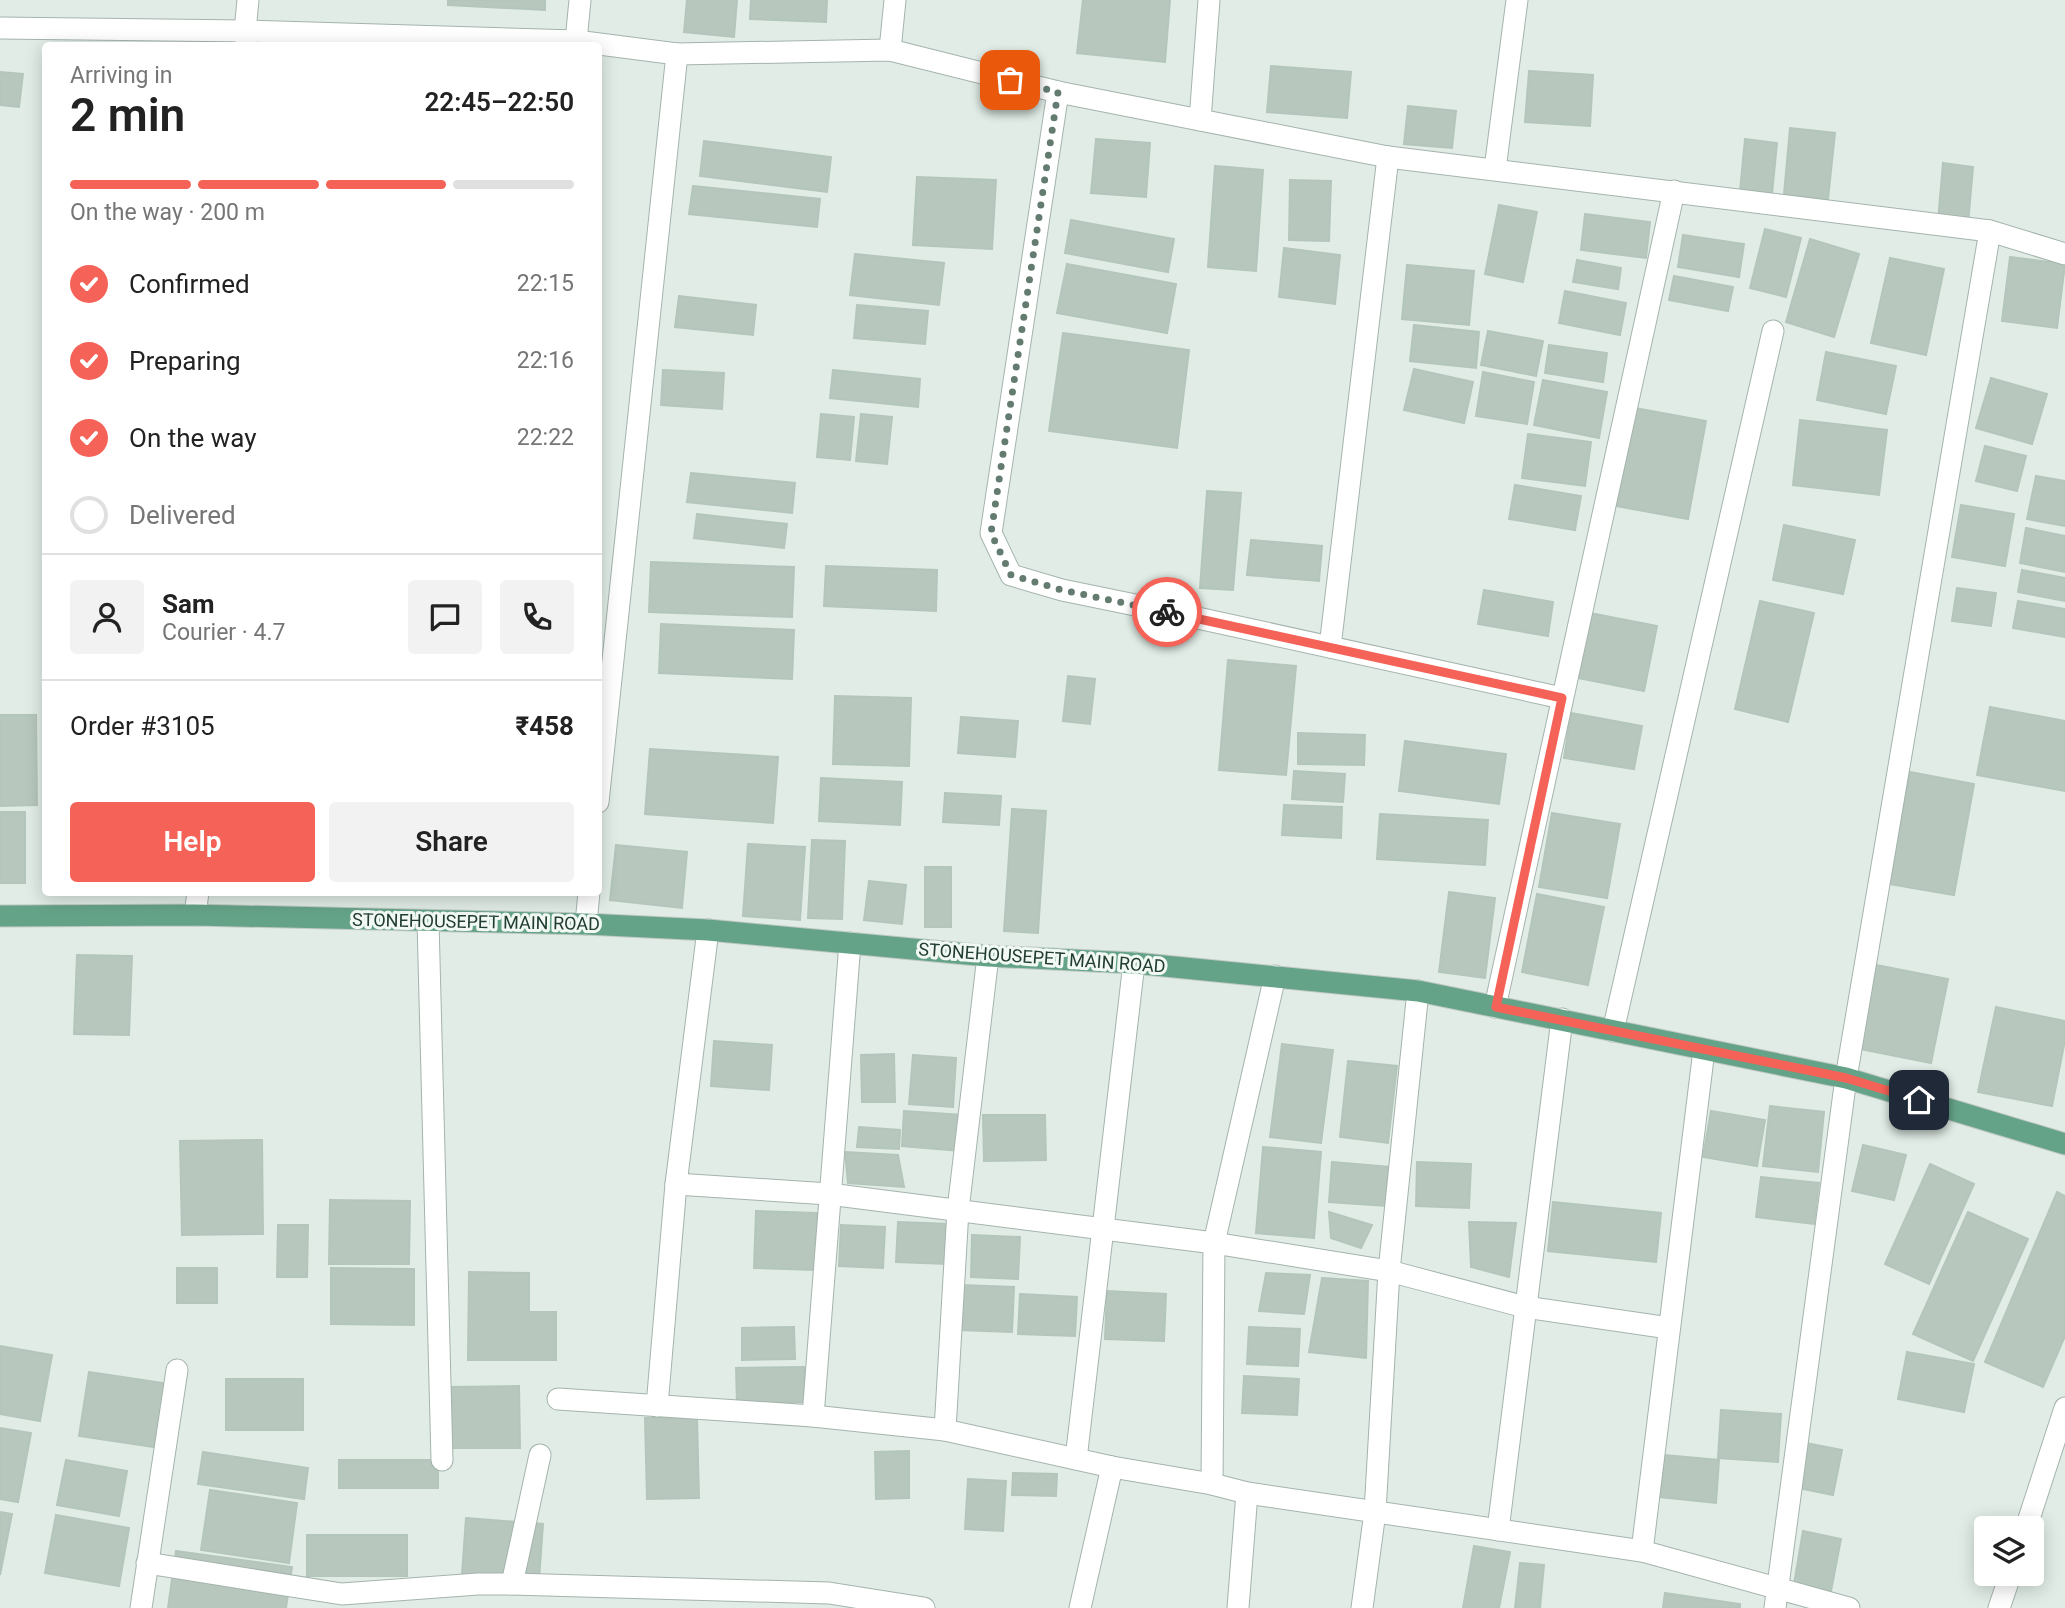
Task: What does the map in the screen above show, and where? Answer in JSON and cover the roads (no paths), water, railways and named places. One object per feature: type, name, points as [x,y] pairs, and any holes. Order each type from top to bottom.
[{"type":"main road","name":"STONEHOUSEPET MAIN ROAD","points":[[0,916],[195,915],[586,924],[708,930],[988,956],[1134,963],[1418,991],[1846,1078],[2065,1144]]},
{"type":"street","points":[[246,38],[248,0]]},
{"type":"street","points":[[576,41],[580,0]]},
{"type":"street","points":[[890,50],[895,0]]},
{"type":"street","points":[[1200,120],[1209,0]]},
{"type":"street","points":[[1495,169],[1517,0]]},
{"type":"street","points":[[0,28],[246,38],[584,42]]},
{"type":"street","points":[[602,44],[677,54],[890,50],[1058,92],[1388,157],[1990,231],[2065,254]]},
{"type":"street","points":[[602,764],[677,54]]},
{"type":"street","points":[[1058,92],[991,533],[1011,575],[1062,590],[1562,698]]},
{"type":"street","points":[[1330,647],[1388,157]]},
{"type":"street","points":[[1496,1007],[1674,191]]},
{"type":"street","points":[[1776,1597],[1846,1078],[1990,231]]},
{"type":"street","points":[[1613,1031],[1773,331]]},
{"type":"street","points":[[195,915],[197,896]]},
{"type":"street","points":[[586,924],[589,896]]},
{"type":"street","points":[[429,921],[442,1460]]},
{"type":"street","points":[[657,1406],[676,1184],[708,930]]},
{"type":"street","points":[[813,1416],[850,943]]},
{"type":"street","points":[[945,1430],[958,1210],[988,956]]},
{"type":"street","points":[[1076,1459],[1134,963]]},
{"type":"street","points":[[1212,1484],[1214,1243],[1275,976]]},
{"type":"street","points":[[1362,1608],[1375,1512],[1389,1271],[1418,991]]},
{"type":"street","points":[[1498,1530],[1562,1020]]},
{"type":"street","points":[[1642,1551],[1704,1049]]},
{"type":"street","points":[[676,1184],[829,1194],[1214,1243],[1389,1271],[1525,1307],[1669,1328]]},
{"type":"street","points":[[141,1608],[177,1370]]},
{"type":"street","points":[[558,1399],[813,1416],[945,1430],[1112,1467],[1212,1484],[1247,1493],[1642,1551],[1776,1597],[1849,1608]]},
{"type":"street","points":[[2030,1516],[2065,1408]]},
{"type":"street","points":[[512,1584],[540,1455]]},
{"type":"street","points":[[1080,1608],[1112,1467]]},
{"type":"street","points":[[1238,1608],[1247,1493]]},
{"type":"street","points":[[147,1563],[342,1594],[512,1584],[668,1598],[829,1601],[924,1608]]},
{"type":"street","points":[[1999,1608],[2007,1586]]}]
